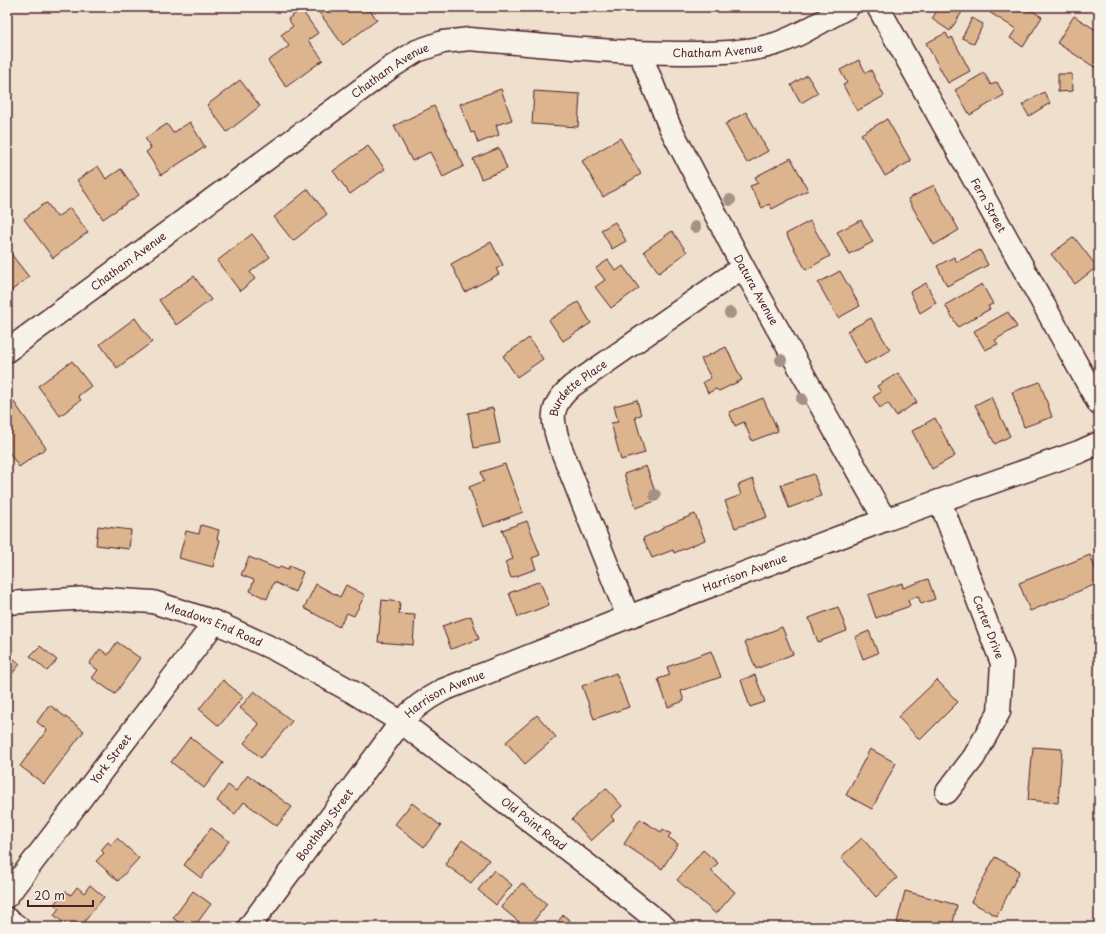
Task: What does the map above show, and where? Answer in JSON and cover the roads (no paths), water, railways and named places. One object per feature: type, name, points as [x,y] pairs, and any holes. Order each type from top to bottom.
[{"type":"street","name":"Chatham Avenue","points":[[7,351],[390,68],[417,52],[443,42],[470,39],[640,53],[702,53],[754,49],[775,44],[796,35],[848,7]]},
{"type":"street","name":"Fern Street","points":[[878,7],[1099,404]]},
{"type":"street","name":"Datura Avenue","points":[[640,53],[669,125],[743,267],[885,520]]},
{"type":"street","name":"Burdette Place","points":[[628,617],[558,440],[553,419],[556,405],[562,395],[572,386],[743,267]]},
{"type":"street","name":"Harrison Avenue","points":[[401,722],[412,710],[428,698],[443,690],[628,617],[885,520],[1079,452],[1099,443]]},
{"type":"street","name":"Carter Drive","points":[[940,501],[1002,663],[999,712],[974,756],[947,792]]},
{"type":"street","name":"Meadows End Road","points":[[7,603],[89,598],[153,602],[215,622],[276,650],[312,669],[401,722]]},
{"type":"street","name":"York Street","points":[[7,896],[215,622]]},
{"type":"street","name":"Boothbay Street","points":[[249,927],[401,722]]},
{"type":"street","name":"Old Point Road","points":[[401,722],[594,870],[665,927]]},
{"type":"street","points":[[7,919],[18,927]]}]
